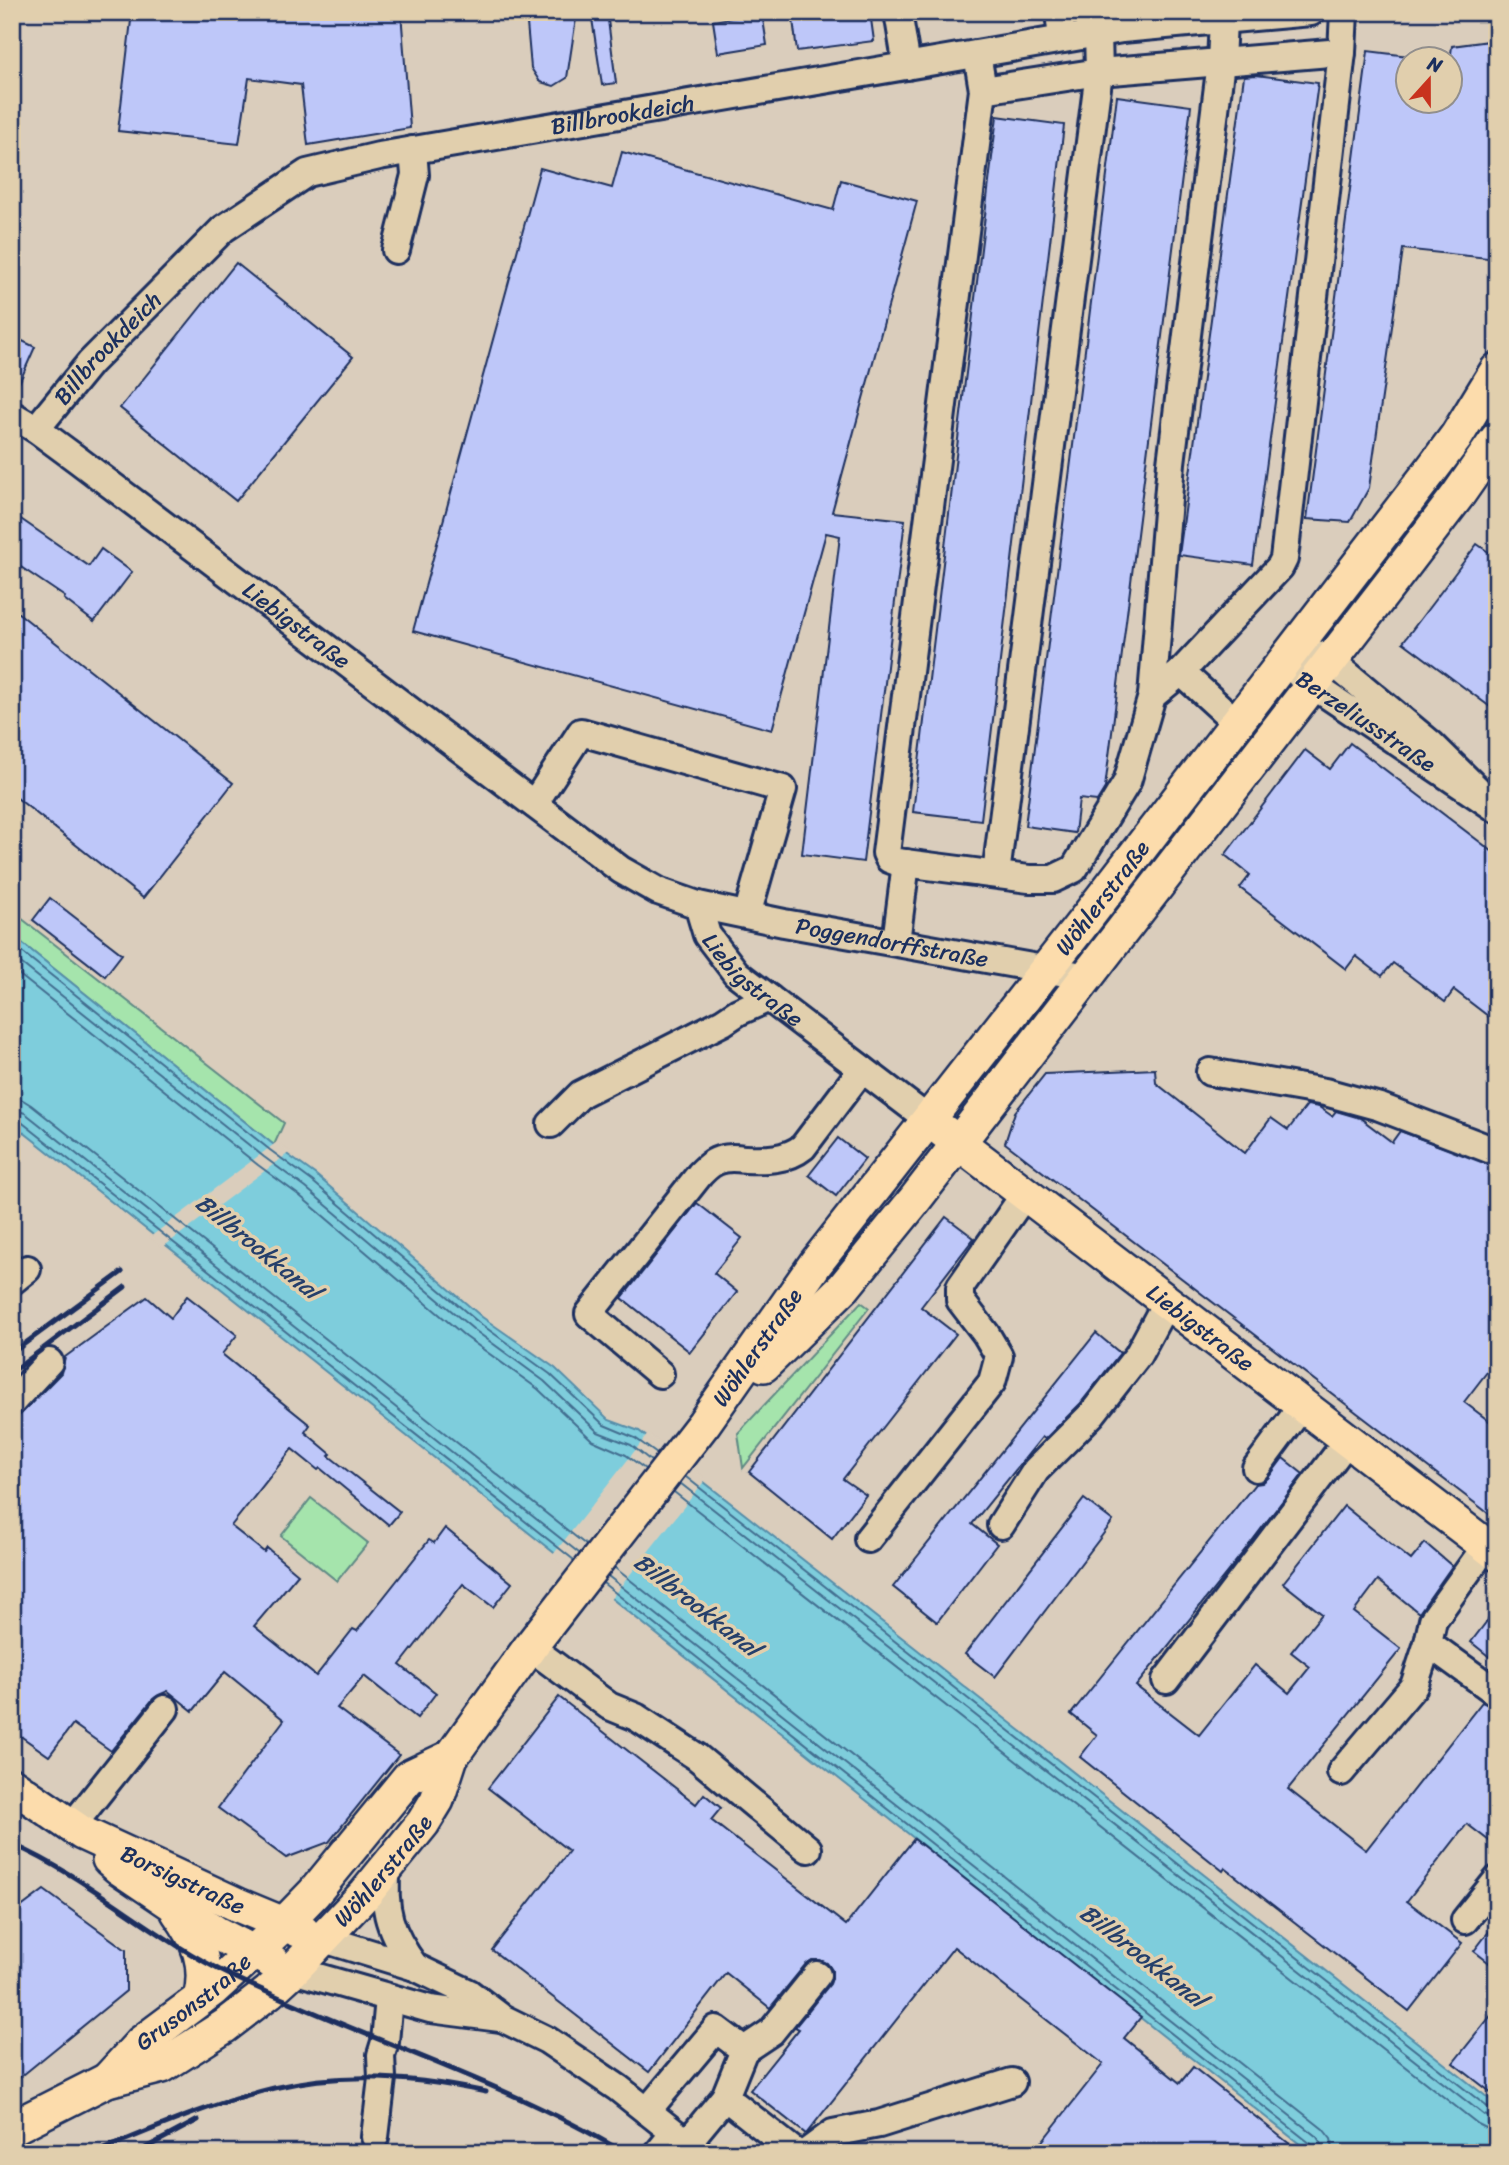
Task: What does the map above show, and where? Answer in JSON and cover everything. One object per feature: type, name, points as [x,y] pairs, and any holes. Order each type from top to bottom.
[{"type":"main road","name":"Wöhlerstraße","points":[[293,1970],[324,1939],[423,1823],[437,1800],[451,1757],[530,1647],[704,1423],[816,1263],[1433,469],[1497,370]]},
{"type":"main road","name":"Wöhlerstraße","points":[[704,1423],[844,1287],[1088,977],[1458,495],[1497,439]]},
{"type":"main road","name":"Liebigstraße","points":[[929,1120],[1492,1550]]},
{"type":"main road","name":"Wöhlerstraße","points":[[283,1925],[314,1893],[410,1777],[451,1757]]},
{"type":"main road","name":"Borsigstraße","points":[[12,1785],[77,1829],[118,1867],[175,1907],[216,1933],[293,1970]]},
{"type":"main road","name":"Borsigstraße","points":[[77,1829],[283,1925],[324,1939]]},
{"type":"main road","points":[[175,1907],[190,1928],[201,1951],[204,1986],[200,1999]]},
{"type":"main road","name":"Grusonstraße","points":[[107,2080],[141,2043],[200,1999],[283,1925]]},
{"type":"main road","name":"Grusonstraße","points":[[12,2127],[107,2080],[162,2066],[225,2026],[293,1970]]},
{"type":"street","points":[[898,12],[907,66]]},
{"type":"street","points":[[1059,12],[1062,39]]},
{"type":"street","name":"Billbrookdeich","points":[[36,429],[90,363],[223,229],[307,173],[379,156],[1122,29],[1311,12]]},
{"type":"street","points":[[1152,696],[1181,672],[1280,567],[1284,559],[1342,52],[1344,12]]},
{"type":"street","points":[[977,54],[983,90],[886,853],[890,859],[906,863],[1029,879],[1053,879],[1074,869],[1128,782],[1152,696],[1171,463],[1221,62],[1223,20]]},
{"type":"street","points":[[996,874],[1099,72],[1098,33]]},
{"type":"street","points":[[983,90],[1099,72],[1342,52]]},
{"type":"street","points":[[396,250],[415,175],[413,150]]},
{"type":"street","name":"Liebigstraße","points":[[12,415],[36,429],[621,870],[658,891],[698,905],[707,935],[736,973],[929,1120]]},
{"type":"street","name":"Berzeliusstraße","points":[[1292,652],[1297,672],[1322,673],[1497,809]]},
{"type":"street","points":[[1181,672],[1237,723]]},
{"type":"street","points":[[534,804],[581,733],[783,789],[747,915]]},
{"type":"street","points":[[896,942],[906,863]]},
{"type":"street","name":"Poggendorffstraße","points":[[698,905],[1088,977]]},
{"type":"street","points":[[551,1124],[581,1094],[769,998]]},
{"type":"street","points":[[660,1374],[589,1314],[700,1174],[711,1164],[725,1158],[762,1159],[794,1154],[803,1147],[862,1069]]},
{"type":"street","points":[[1210,1072],[1325,1093],[1380,1107],[1497,1152]]},
{"type":"street","points":[[868,1539],[992,1382],[999,1356],[960,1300],[960,1287],[1025,1194]]},
{"type":"street","points":[[1000,1525],[1036,1470],[1092,1414],[1138,1354],[1166,1303]]},
{"type":"street","points":[[12,1402],[49,1362]]},
{"type":"street","points":[[1256,1468],[1302,1406]]},
{"type":"street","points":[[1166,1680],[1348,1440]]},
{"type":"street","points":[[1341,1772],[1414,1686],[1433,1620],[1492,1550]]},
{"type":"street","points":[[1428,1643],[1497,1692]]},
{"type":"street","points":[[530,1647],[609,1706],[636,1717],[697,1757],[808,1849]]},
{"type":"street","points":[[77,1829],[166,1709]]},
{"type":"street","points":[[387,1867],[385,1898],[390,1925],[415,1967]]},
{"type":"street","points":[[1465,1920],[1497,1880]]},
{"type":"street","points":[[324,1939],[415,1967],[469,1993],[502,2018],[547,2040],[618,2088],[647,2111],[680,2145],[725,2097],[744,2050],[771,2032],[817,1975]]},
{"type":"street","points":[[293,1970],[445,2012],[502,2018]]},
{"type":"street","points":[[374,2137],[389,1998]]},
{"type":"street","points":[[647,2111],[716,2029],[744,2050]]},
{"type":"street","points":[[806,2153],[833,2133],[879,2123],[1012,2082]]},
{"type":"street","points":[[725,2097],[796,2153]]},
{"type":"green space","points":[[1260,711],[1271,719],[1136,896],[1122,891]]},
{"type":"green space","points":[[12,911],[284,1123],[274,1145],[12,935]]},
{"type":"green space","points":[[861,1302],[869,1308],[743,1468],[738,1433]]},
{"type":"green space","points":[[311,1498],[368,1543],[337,1581],[281,1536]]},
{"type":"water","name":"Billbrookkanal","points":[[12,935],[274,1145],[316,1175],[482,1317],[555,1368],[609,1420],[639,1431],[1497,2105],[1497,2153],[1311,2153],[12,1123]]},
{"type":"pier","points":[[277,1142],[290,1152],[163,1247],[150,1237]]},
{"type":"pier","points":[[648,1434],[706,1479],[609,1601],[552,1556]]},
{"type":"building","points":[[132,12],[177,15],[177,12],[401,12],[410,128],[308,145],[301,85],[249,78],[239,144],[118,131]]},
{"type":"building","points":[[526,12],[577,12],[567,78],[554,86],[540,82],[531,68]]},
{"type":"building","points":[[591,12],[607,12],[616,83],[602,85]]},
{"type":"building","points":[[792,12],[870,12],[874,41],[797,51]]},
{"type":"building","points":[[762,13],[767,45],[718,53],[713,21]]},
{"type":"building","points":[[1497,40],[1497,259],[1403,249],[1369,488],[1350,522],[1307,519],[1368,51],[1394,54],[1394,116],[1464,116],[1464,46],[1452,46]]},
{"type":"building","points":[[1256,75],[1318,83],[1253,565],[1179,555],[1244,76]]},
{"type":"building","points":[[1117,96],[1191,106],[1105,788],[1097,801],[1079,799],[1075,833],[1025,826]]},
{"type":"building","points":[[997,116],[1064,125],[981,820],[913,812]]},
{"type":"building","points":[[622,152],[833,210],[841,180],[917,201],[832,512],[905,520],[863,862],[802,854],[840,536],[826,533],[772,730],[413,631],[540,168],[612,188]]},
{"type":"building","points":[[236,263],[353,357],[236,501],[120,408]]},
{"type":"building","points":[[12,336],[35,347],[12,399]]},
{"type":"building","points":[[12,513],[89,566],[101,549],[132,572],[94,622],[64,599],[65,597],[12,561]]},
{"type":"building","points":[[1477,544],[1497,558],[1497,712],[1403,642]]},
{"type":"building","points":[[12,608],[233,783],[143,898],[12,794]]},
{"type":"building","points":[[1350,743],[1497,855],[1497,1023],[1454,990],[1445,1002],[1393,963],[1382,976],[1356,956],[1346,969],[1240,888],[1250,875],[1225,855],[1305,750],[1330,769]]},
{"type":"building","points":[[50,898],[122,954],[105,976],[33,920]]},
{"type":"building","points":[[1155,1069],[1156,1083],[1245,1153],[1271,1118],[1288,1130],[1307,1105],[1319,1107],[1332,1116],[1336,1111],[1360,1118],[1392,1142],[1400,1131],[1497,1167],[1497,1359],[1464,1402],[1497,1427],[1497,1520],[1005,1143],[1015,1112],[1045,1074]]},
{"type":"building","points":[[838,1138],[865,1159],[836,1196],[809,1175]]},
{"type":"building","points":[[697,1203],[742,1238],[714,1273],[737,1292],[690,1352],[622,1298]]},
{"type":"building","points":[[946,1217],[974,1238],[921,1307],[956,1334],[843,1479],[866,1495],[832,1539],[749,1472]]},
{"type":"building","points":[[187,1296],[237,1335],[222,1354],[310,1425],[305,1432],[331,1454],[329,1456],[400,1512],[389,1525],[320,1468],[318,1470],[292,1449],[231,1526],[264,1552],[267,1548],[298,1574],[254,1626],[316,1676],[353,1629],[357,1631],[429,1540],[434,1543],[445,1528],[512,1583],[493,1607],[463,1584],[400,1665],[436,1693],[417,1718],[364,1676],[337,1708],[399,1755],[329,1842],[286,1858],[218,1808],[284,1720],[225,1672],[193,1711],[168,1691],[153,1699],[111,1751],[73,1724],[49,1756],[12,1730],[12,1423],[61,1373],[65,1357],[147,1297],[171,1318]]},
{"type":"building","points":[[1096,1333],[1120,1353],[1080,1404],[1045,1439],[1042,1437],[972,1524],[997,1544],[937,1622],[893,1587]]},
{"type":"building","points":[[1283,1458],[1303,1474],[1136,1686],[1199,1735],[1255,1665],[1289,1693],[1310,1667],[1291,1652],[1322,1614],[1283,1583],[1344,1506],[1411,1560],[1425,1543],[1452,1566],[1419,1613],[1378,1580],[1354,1612],[1401,1649],[1288,1789],[1366,1850],[1482,1702],[1497,1709],[1497,1847],[1467,1824],[1407,1901],[1462,1943],[1409,2011],[1225,1868],[1223,1871],[1080,1757],[1097,1735],[1071,1714],[1255,1484],[1268,1478]]},
{"type":"building","points":[[1084,1499],[1113,1521],[995,1677],[965,1654]]},
{"type":"building","points":[[1497,1608],[1497,1663],[1471,1642]]},
{"type":"building","points":[[559,1697],[696,1804],[704,1794],[721,1808],[711,1820],[846,1925],[914,1839],[1141,2017],[1124,2038],[1180,2083],[1193,2067],[1301,2153],[1033,2153],[1103,2064],[954,1947],[806,2134],[750,2090],[799,2029],[795,2027],[830,1984],[832,1970],[827,1963],[820,1960],[812,1960],[805,1965],[770,2008],[726,1973],[649,2072],[492,1950],[569,1851],[488,1788]]},
{"type":"building","points":[[44,1890],[126,1950],[126,1991],[12,2084],[12,1914]]},
{"type":"building","points":[[1497,1921],[1497,1969],[1474,1951]]},
{"type":"building","points":[[1497,2008],[1497,2097],[1453,2063]]},
{"type":"railway","points":[[12,1353],[122,1272]]},
{"type":"railway","points":[[12,1372],[125,1287]]},
{"type":"railway","points":[[12,1844],[68,1874],[174,1944],[230,1975],[529,2103],[625,2153]]},
{"type":"railway","points":[[94,2153],[205,2109],[251,2094],[300,2083],[327,2079],[380,2078],[434,2083],[486,2092]]},
{"type":"railway","points":[[136,2153],[198,2120]]}]
